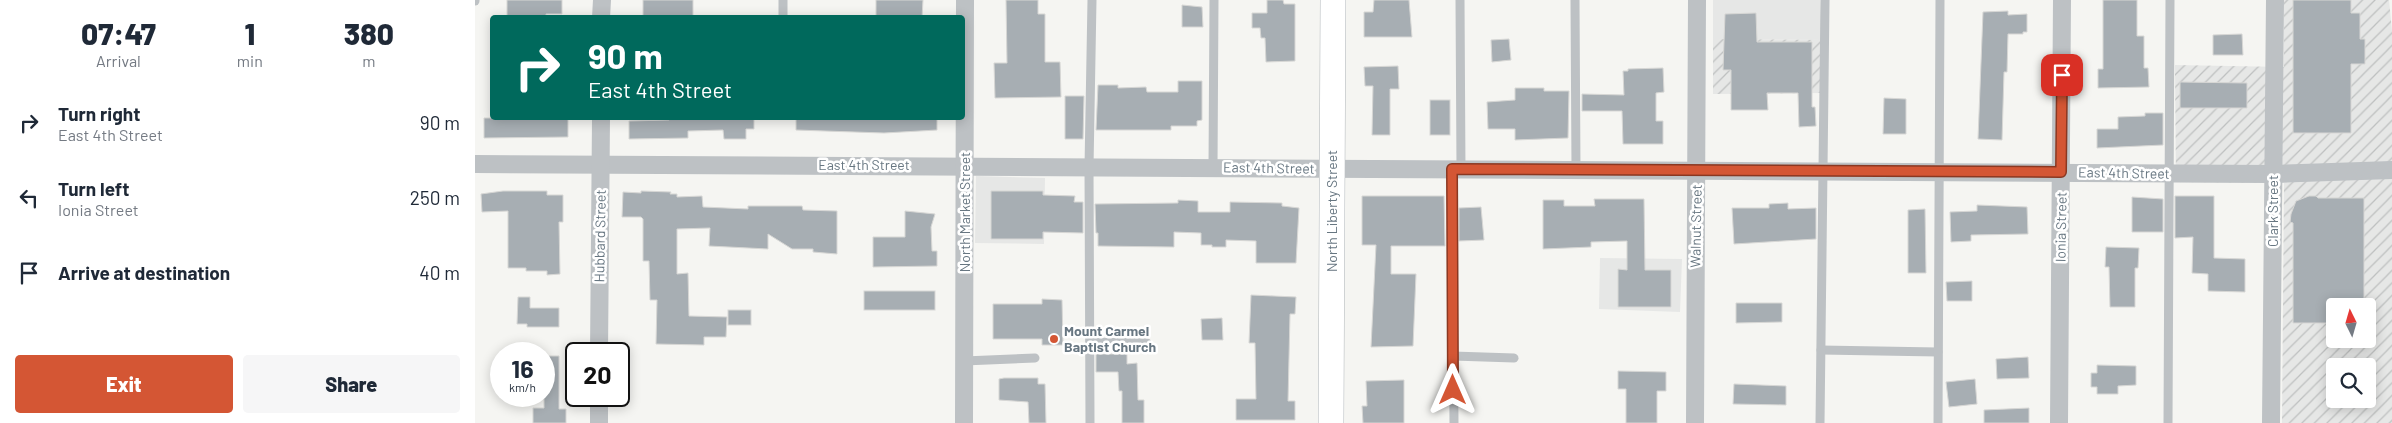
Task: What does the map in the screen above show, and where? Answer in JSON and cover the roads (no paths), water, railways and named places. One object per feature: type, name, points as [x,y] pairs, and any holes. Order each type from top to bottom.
[{"type":"street","points":[[601,15],[602,0]]},
{"type":"street","name":"North Market Street","points":[[965,0],[965,15]]},
{"type":"street","name":"North Liberty Street","points":[[1331,423],[1333,0]]},
{"type":"street","name":"Walnut Street","points":[[1695,423],[1697,0]]},
{"type":"street","name":"Ionia Street","points":[[2059,423],[2062,0]]},
{"type":"street","name":"Clark Street","points":[[2271,423],[2275,0]]},
{"type":"street","name":"Hubbard Street","points":[[599,342],[601,120]]},
{"type":"street","name":"North Market Street","points":[[964,423],[965,120]]},
{"type":"street","name":"East 4th Street","points":[[475,164],[2273,174],[2392,170]]},
{"type":"street","points":[[599,407],[599,423]]},
{"type":"lane","points":[[783,0],[783,15]]},
{"type":"lane","points":[[1090,423],[1089,167],[1092,0]]},
{"type":"lane","points":[[1213,168],[1214,0]]},
{"type":"lane","points":[[1454,423],[1453,356],[1460,0]]},
{"type":"lane","points":[[1575,0],[1576,169]]},
{"type":"lane","points":[[1820,423],[1825,0]]},
{"type":"lane","points":[[1938,423],[1940,0]]},
{"type":"lane","points":[[2168,423],[2170,0]]},
{"type":"lane","points":[[1090,342],[1147,343]]},
{"type":"lane","points":[[1821,350],[1938,352]]},
{"type":"lane","points":[[1453,356],[1513,358]]},
{"type":"lane","points":[[964,360],[1035,358]]},
{"type":"place","name":"Mount Carmel Baptist Church","points":[[1054,339]]}]
